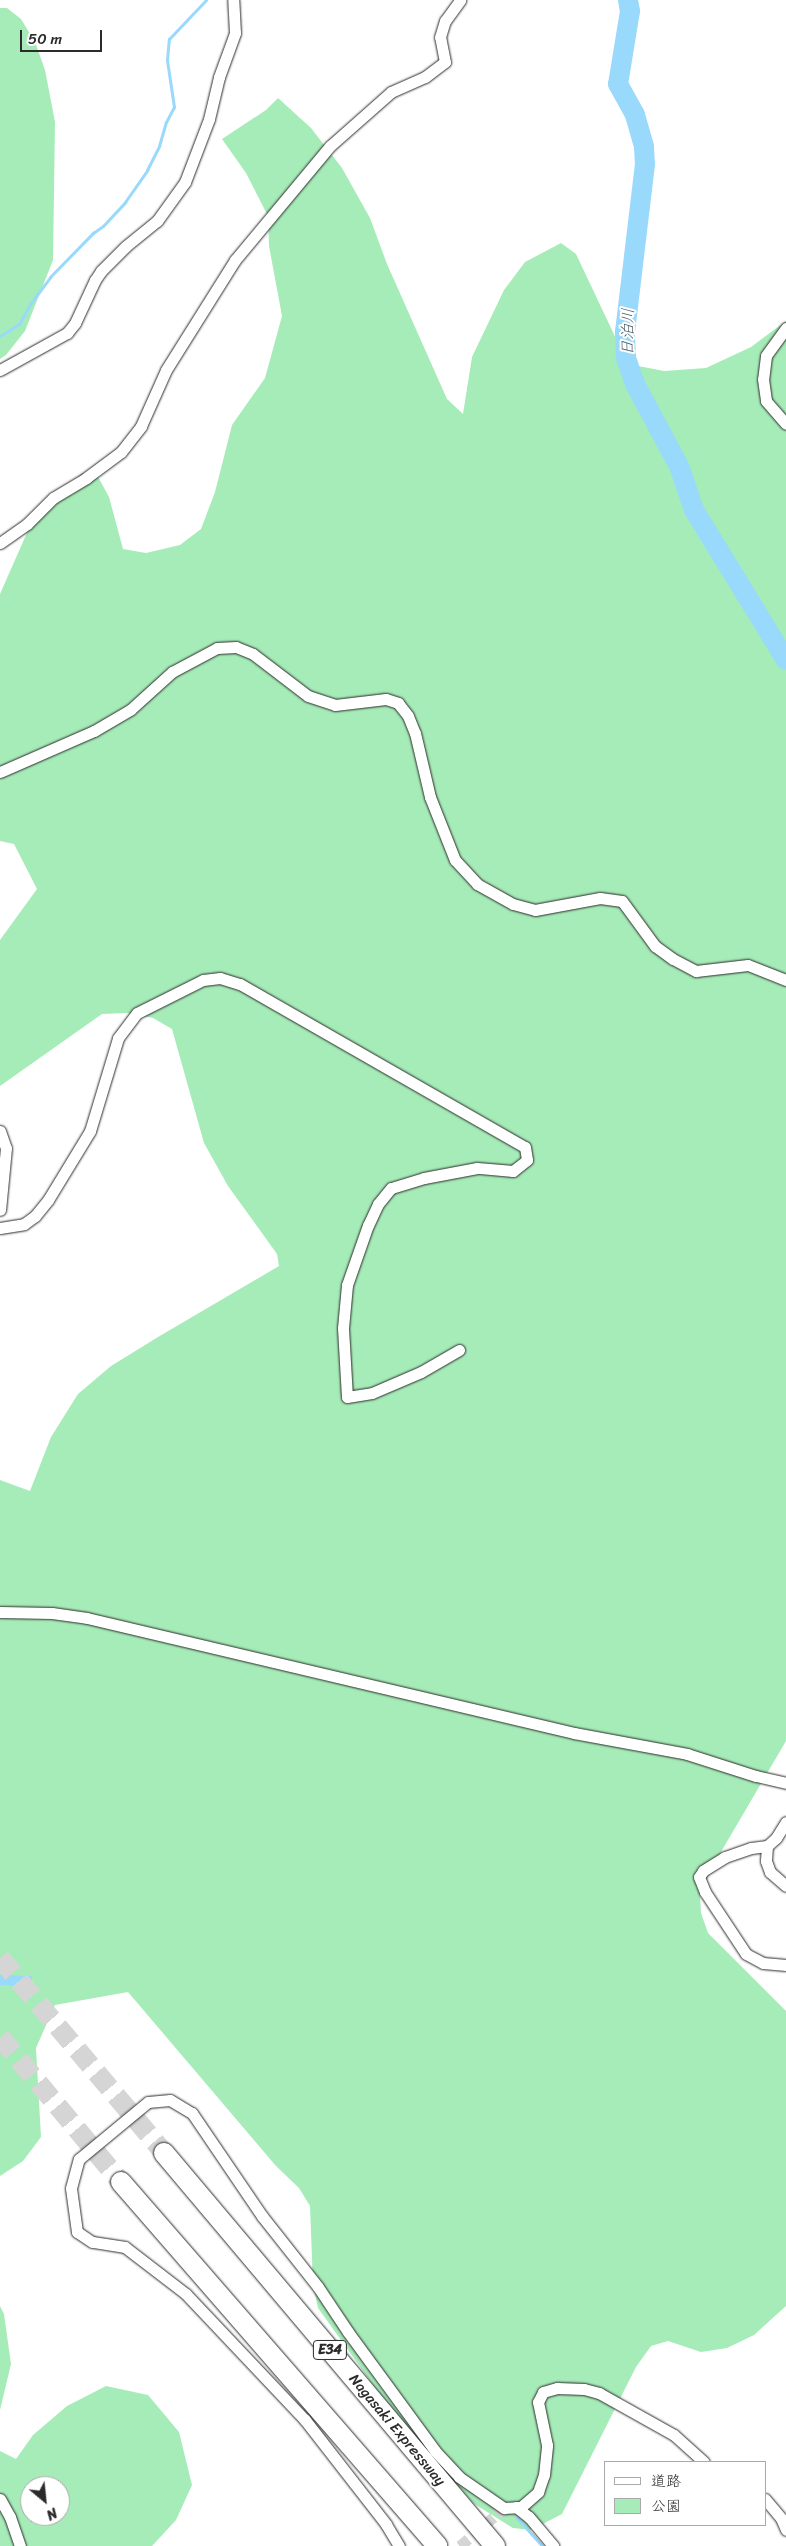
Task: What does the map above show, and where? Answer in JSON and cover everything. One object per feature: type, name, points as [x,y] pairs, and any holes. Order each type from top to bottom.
[{"type":"highway","name":"Nagasaki Expressway","points":[[164,2153],[495,2546]]},
{"type":"highway","points":[[121,2182],[437,2546]]},
{"type":"street","points":[[0,370],[67,333],[75,323],[101,271],[126,246],[156,221],[185,182],[209,119],[219,77],[235,33],[233,0]]},
{"type":"street","points":[[0,543],[27,524],[53,498],[86,478],[121,452],[140,426],[166,370],[236,260],[330,146],[391,92],[425,77],[444,62],[440,37],[445,21],[460,0]]},
{"type":"street","points":[[786,328],[766,356],[763,379],[766,401],[786,424]]},
{"type":"street","points":[[0,772],[94,731],[130,710],[172,672],[217,648],[236,648],[253,654],[308,696],[335,705],[386,699],[398,704],[408,716],[415,733],[430,797],[455,860],[477,884],[512,904],[535,910],[600,898],[622,901],[655,946],[673,959],[696,971],[748,965],[786,980]]},
{"type":"street","points":[[0,1228],[24,1224],[35,1216],[48,1200],[90,1131],[118,1038],[136,1012],[203,980],[220,978],[240,984],[525,1147],[527,1160],[513,1171],[477,1168],[424,1178],[391,1188],[378,1204],[368,1225],[347,1285],[343,1328],[346,1397],[372,1393],[421,1372],[459,1350]]},
{"type":"street","points":[[0,1130],[6,1148],[0,1210]]},
{"type":"street","points":[[0,1612],[52,1613],[87,1618],[574,1733],[688,1754],[756,1776],[786,1783]]},
{"type":"street","points":[[786,1822],[776,1838],[767,1846],[751,1848],[725,1857],[703,1871],[699,1877],[705,1892],[746,1954],[763,1963],[786,1965]]},
{"type":"street","points":[[767,1846],[766,1861],[770,1872],[786,1886]]},
{"type":"street","points":[[399,2546],[386,2524],[304,2420],[186,2294],[125,2248],[92,2242],[76,2232],[71,2188],[79,2159],[148,2102],[170,2100],[192,2112],[262,2216],[318,2287],[348,2332],[435,2451],[459,2477],[504,2508],[521,2507],[538,2492],[544,2475],[547,2445],[538,2402],[543,2392],[557,2388],[584,2389],[599,2393],[674,2435],[703,2461]]},
{"type":"street","points":[[0,2499],[10,2516],[20,2546]]},
{"type":"street","points":[[766,2500],[781,2518],[786,2530]]},
{"type":"street","points":[[516,2508],[529,2517],[553,2546]]},
{"type":"green space","points":[[0,8],[7,8],[21,19],[35,42],[45,70],[55,122],[53,260],[25,331],[6,355],[0,359]]},
{"type":"green space","points":[[278,98],[311,128],[342,168],[370,218],[387,264],[447,399],[463,414],[472,357],[504,290],[525,262],[561,243],[576,254],[628,364],[664,371],[706,368],[751,347],[786,321],[786,1741],[711,1869],[700,1895],[701,1913],[708,1933],[786,2011],[786,2306],[754,2335],[727,2348],[701,2352],[668,2341],[651,2346],[636,2367],[562,2514],[531,2530],[513,2528],[473,2503],[394,2414],[318,2308],[313,2285],[310,2206],[299,2188],[276,2166],[128,1992],[55,2005],[36,2048],[41,2137],[23,2161],[0,2176],[0,1480],[30,1491],[51,1437],[78,1394],[111,1366],[279,1266],[277,1254],[228,1186],[204,1143],[172,1029],[153,1018],[127,1013],[102,1014],[0,1086],[0,940],[37,889],[14,844],[0,841],[0,594],[37,510],[82,473],[97,475],[109,497],[123,549],[146,553],[180,545],[201,529],[215,492],[232,425],[265,378],[282,316],[269,246],[268,216],[246,173],[222,139],[266,110]]},
{"type":"green space","points":[[0,2306],[4,2314],[11,2364],[0,2410]]},
{"type":"green space","points":[[106,2386],[148,2395],[179,2432],[192,2485],[176,2520],[152,2546],[0,2546],[0,2451],[16,2459],[33,2435],[67,2406]]},
{"type":"water","points":[[0,1975],[32,1976],[32,1986],[0,1985]]},
{"type":"waterway","points":[[0,336],[19,324],[30,304],[50,277],[125,202],[147,170],[159,146],[166,122],[174,107],[167,60],[169,39],[206,0]]},
{"type":"waterway","name":"日泊川","points":[[628,0],[630,11],[618,84],[635,115],[644,147],[645,164],[625,332],[626,358],[635,384],[679,466],[694,510],[786,660]]},
{"type":"waterway","points":[[517,2518],[542,2546]]},
{"type":"tunnel","points":[[0,1958],[164,2153]]},
{"type":"tunnel","points":[[0,2037],[121,2182]]},
{"type":"tunnel","points":[[460,2546],[504,2508]]}]
